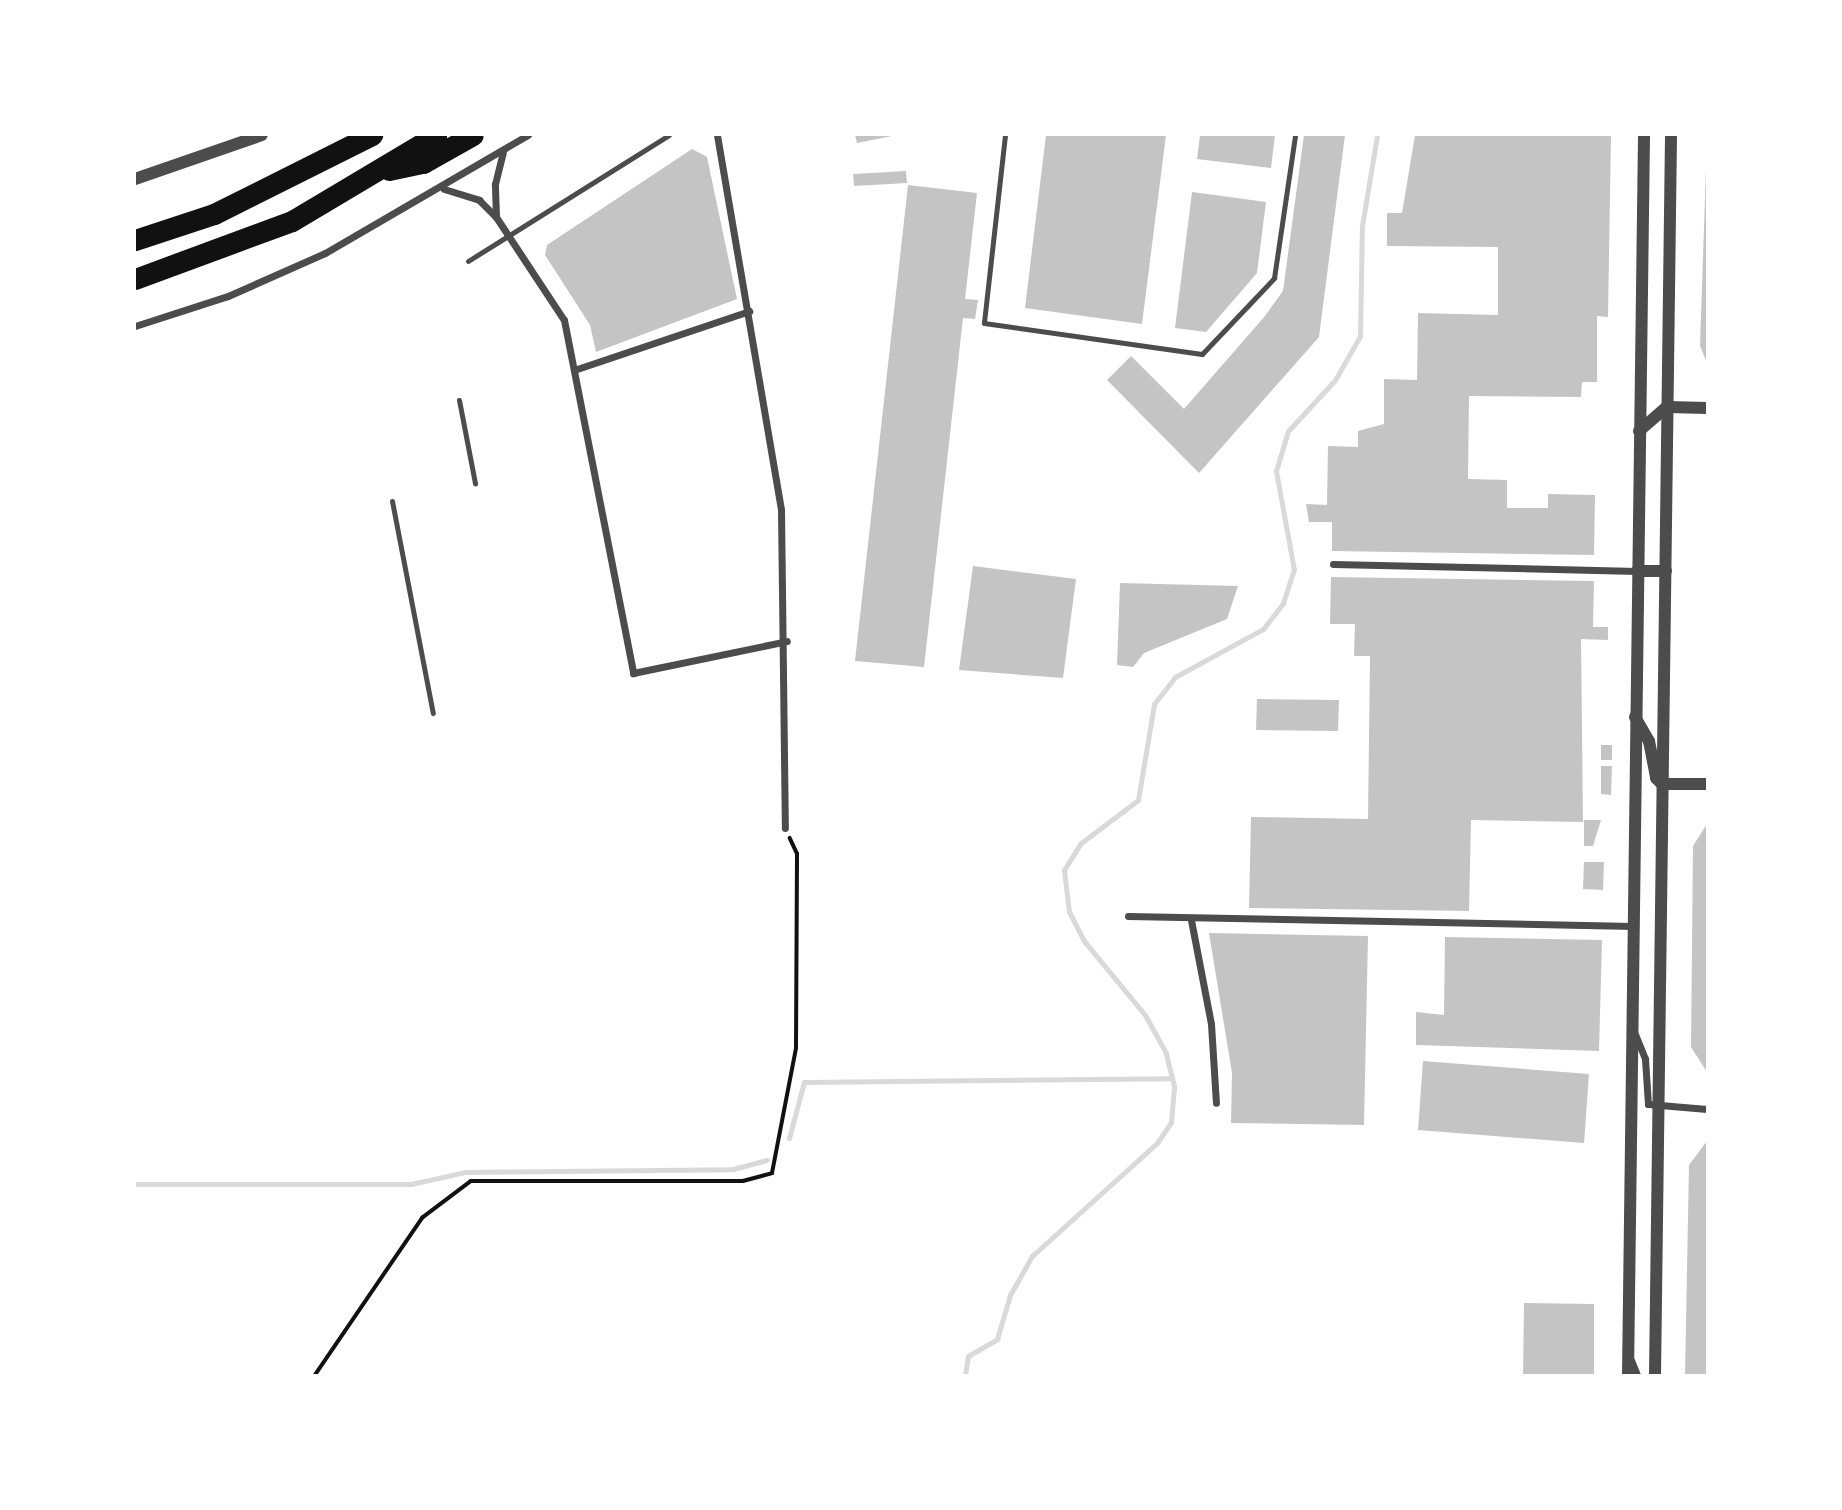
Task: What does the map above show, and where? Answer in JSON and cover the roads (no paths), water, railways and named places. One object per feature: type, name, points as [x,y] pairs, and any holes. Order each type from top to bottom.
[{"type":"highway","points":[[135,240],[214,215],[372,135]]},
{"type":"highway","points":[[135,279],[292,221],[380,172],[436,135]]},
{"type":"highway","points":[[380,172],[423,163],[473,135]]},
{"type":"street","points":[[135,179],[262,135]]},
{"type":"street","points":[[135,326],[301,264],[444,189],[528,135]]},
{"type":"street","points":[[717,135],[781,510],[787,641],[785,828]]},
{"type":"street","points":[[1628,1375],[1644,135]]},
{"type":"street","points":[[1655,1375],[1671,135]]},
{"type":"street","points":[[496,217],[495,184],[503,152]]},
{"type":"street","points":[[444,189],[479,200],[496,217],[564,320],[633,673],[787,641]]},
{"type":"street","points":[[574,370],[749,311]]},
{"type":"street","points":[[1639,431],[1667,407],[1707,408]]},
{"type":"street","points":[[1333,564],[1666,571]]},
{"type":"street","points":[[1635,716],[1662,784]]},
{"type":"street","points":[[1662,784],[1707,784]]},
{"type":"street","points":[[1128,916],[1192,920],[1633,926]]},
{"type":"street","points":[[1192,920],[1211,1024],[1216,1103]]},
{"type":"street","points":[[1632,1027],[1645,1059],[1648,1104],[1658,1109],[1707,1109]]},
{"type":"street","points":[[1629,1353],[1637,1375]]},
{"type":"lane","points":[[468,261],[669,135]]},
{"type":"lane","points":[[1006,135],[984,323],[1202,354],[1274,278],[1294,135]]},
{"type":"lane","points":[[459,400],[475,484]]},
{"type":"lane","points":[[392,501],[433,713]]},
{"type":"waterway","points":[[965,1375],[968,1356],[997,1339],[1010,1295],[1032,1256],[1157,1143],[1171,1122],[1174,1086],[1166,1053],[1145,1015],[1084,941],[1069,912],[1064,870],[1081,843],[1138,800],[1154,704],[1175,677],[1263,629],[1283,603],[1294,570],[1276,471],[1288,431],[1335,380],[1360,336],[1362,226],[1377,135]]},
{"type":"waterway","points":[[789,1138],[804,1082],[1172,1078]]},
{"type":"waterway","points":[[135,1184],[411,1184],[465,1172],[733,1169],[767,1160]]}]
